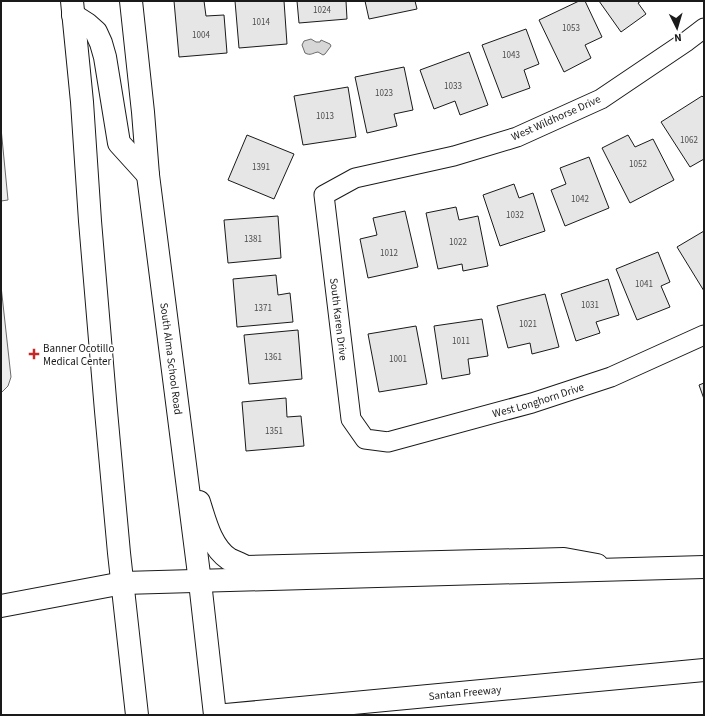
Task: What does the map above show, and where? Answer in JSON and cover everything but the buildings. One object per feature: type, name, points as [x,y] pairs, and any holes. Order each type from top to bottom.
[{"type":"main road","name":"South Alma School Road","points":[[131,1],[148,175],[186,467],[216,715]]},
{"type":"main road","points":[[73,8],[96,32],[101,43],[105,58],[119,143],[148,175]]},
{"type":"main road","points":[[73,8],[82,102],[105,404],[122,583],[137,715]]},
{"type":"main road","points":[[186,467],[210,535],[220,550],[228,558],[246,567],[564,559],[624,569]]},
{"type":"main road","points":[[1,606],[122,583],[704,567]]},
{"type":"main road","name":"Santan Freeway","points":[[226,715],[704,670]]},
{"type":"street","name":"West Wildhorse Drive","points":[[324,195],[355,178],[454,156],[518,137],[601,99],[687,42],[704,28]]},
{"type":"street","name":"South Karen Drive","points":[[324,195],[351,419],[365,439]]},
{"type":"street","name":"West Longhorn Drive","points":[[365,439],[388,442],[532,403],[611,377],[704,335]]},
{"type":"shaded area","points":[[311,39],[316,42],[320,42],[321,40],[330,44],[331,46],[323,55],[318,52],[307,54],[305,53],[302,45],[304,41]]},
{"type":"shaded area","points":[[1,128],[8,200],[1,201]]},
{"type":"shaded area","points":[[1,286],[11,377],[8,386],[1,393]]},
{"type":"place","name":"Banner Ocotillo Medical Center","points":[[34,354]]}]
